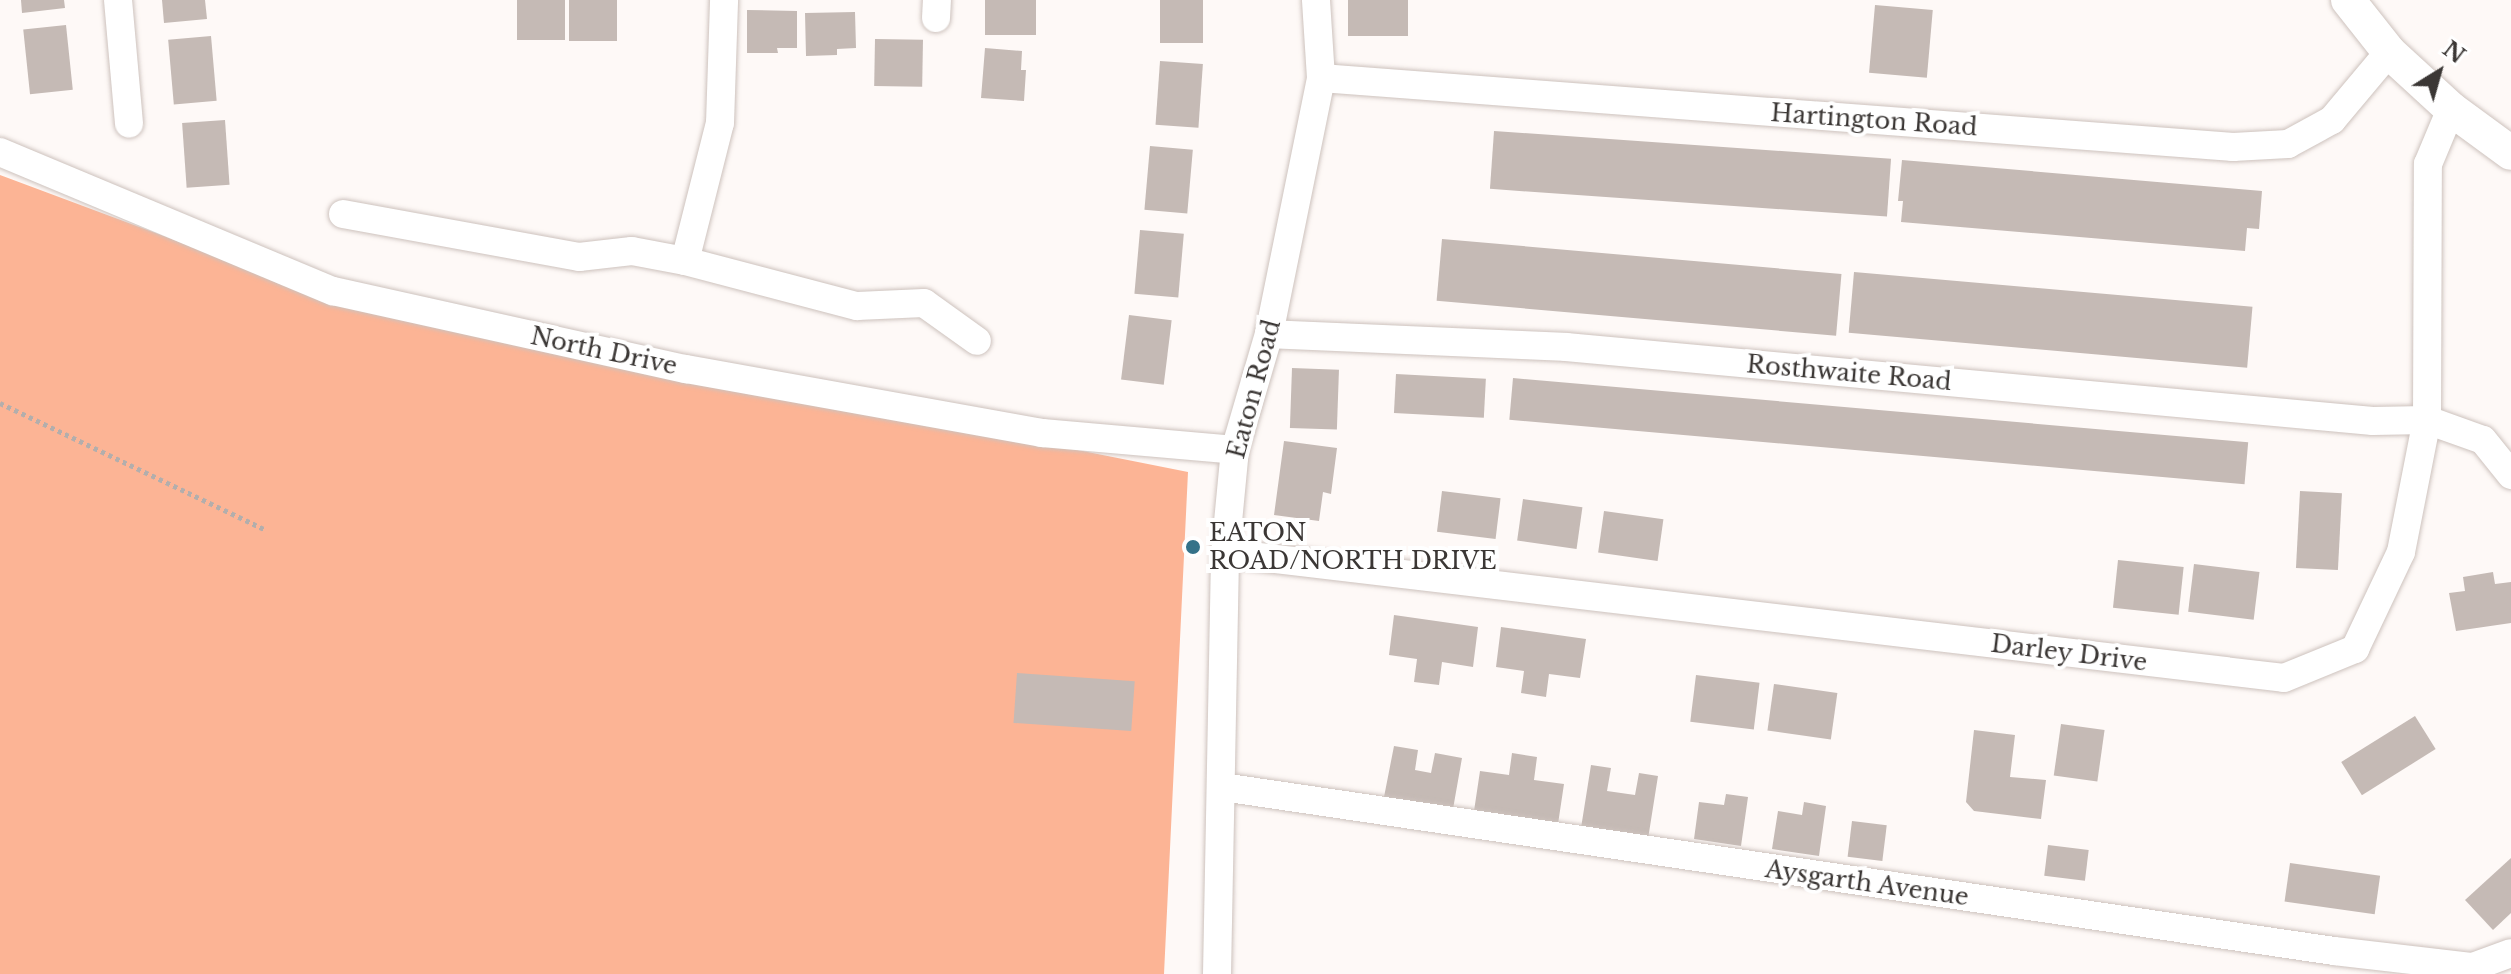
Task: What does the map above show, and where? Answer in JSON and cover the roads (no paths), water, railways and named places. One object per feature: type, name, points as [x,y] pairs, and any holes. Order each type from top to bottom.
[{"type":"street","points":[[118,0],[129,124]]},
{"type":"street","points":[[685,261],[720,123],[724,0]]},
{"type":"street","name":"Eaton Road","points":[[1217,974],[1225,553],[1235,450],[1269,334],[1321,78],[1316,0]]},
{"type":"street","points":[[2348,0],[2389,52],[2451,109],[2511,153]]},
{"type":"street","name":"Hartington Road","points":[[1321,78],[2233,147],[2288,144],[2332,120],[2389,52]]},
{"type":"street","name":"Darley Drive","points":[[1225,553],[2284,678],[2355,649],[2401,552],[2427,420],[2428,164],[2451,109]]},
{"type":"street","name":"North Drive","points":[[0,152],[333,291],[686,369],[1042,433],[1235,450]]},
{"type":"street","points":[[343,214],[579,257],[632,251],[685,261],[857,306],[924,303],[977,341]]},
{"type":"street","name":"Rosthwaite Road","points":[[1269,334],[1566,347],[2373,421],[2427,420]]},
{"type":"street","points":[[2427,420],[2483,440],[2511,475]]},
{"type":"street","name":"Aysgarth Avenue","points":[[1222,787],[2334,951],[2473,967],[2511,953]]},
{"type":"place","name":"EATON ROAD/NORTH DRIVE","points":[[1193,547]]}]
